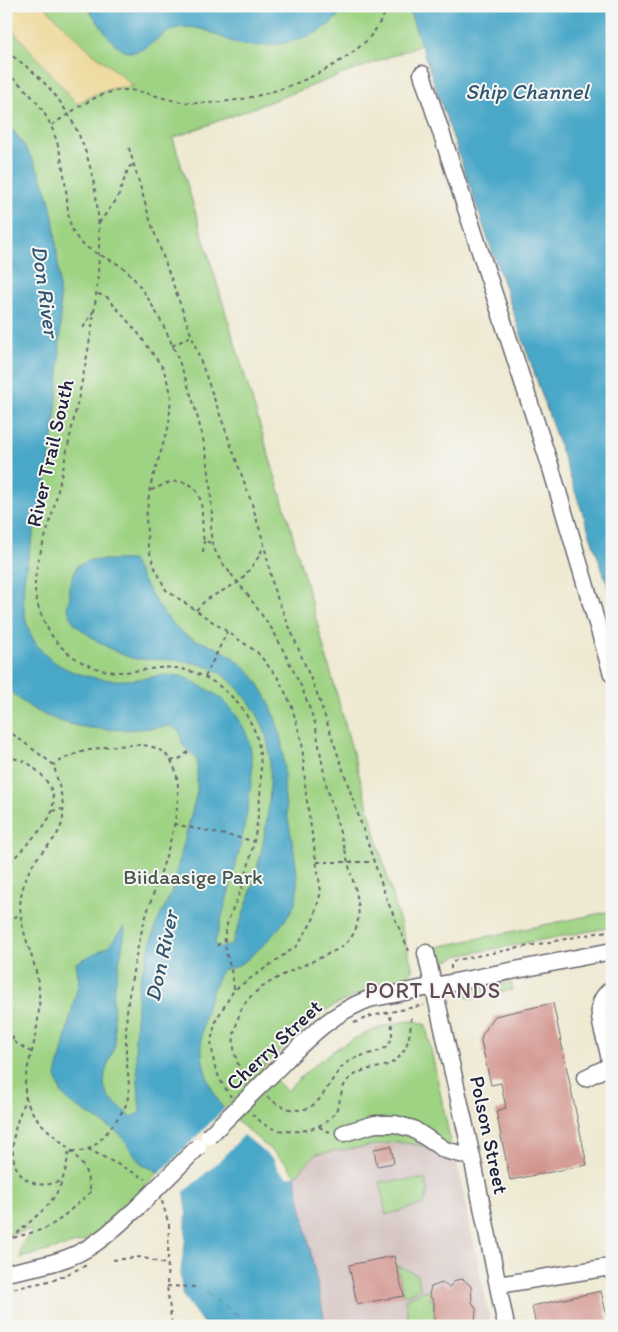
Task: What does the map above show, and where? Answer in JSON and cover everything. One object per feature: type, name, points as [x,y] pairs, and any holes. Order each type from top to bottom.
[{"type":"street","points":[[422,74],[550,465],[612,674]]},
{"type":"street","name":"Cherry Street","points":[[6,1273],[54,1262],[85,1249],[100,1239],[136,1209],[324,1023],[346,1008],[369,999],[433,985],[612,952]]},
{"type":"street","name":"Polson Street","points":[[426,953],[472,1157],[506,1326]]},
{"type":"street","points":[[585,1078],[611,1067],[608,1032],[598,1013],[602,998],[612,989]]},
{"type":"street","points":[[344,1134],[375,1124],[395,1124],[413,1129],[445,1150],[472,1157]]},
{"type":"street","points":[[498,1285],[610,1267],[612,1272]]},
{"type":"path","points":[[52,125],[87,102],[120,90],[133,90],[182,102],[202,103],[255,96],[315,74],[345,59],[367,40],[389,6]]},
{"type":"path","name":"River Trail South","points":[[6,52],[40,77],[69,114],[88,156],[99,223],[98,294],[87,356],[62,471],[36,575],[36,598],[40,614],[55,640],[72,656],[95,668],[118,672],[150,668],[178,668],[206,676],[238,703],[256,735],[260,774],[254,841],[245,877],[224,938]]},
{"type":"path","points":[[6,73],[23,86],[52,125],[61,155],[69,218],[75,235],[86,247],[128,273],[157,313],[172,346],[186,382],[207,458],[212,543],[218,558],[274,632],[302,688],[314,723],[326,784],[351,874]]},
{"type":"path","points":[[129,148],[150,220],[252,504],[264,544],[274,590],[318,696],[374,862],[410,952]]},
{"type":"path","points":[[99,223],[117,199],[129,167],[133,165]]},
{"type":"path","points":[[98,294],[107,297],[138,333],[162,368],[171,393],[169,425],[158,457],[146,518],[148,547],[155,568],[166,590],[196,611],[210,618],[257,652],[278,678],[291,704],[302,742],[306,795],[320,892],[314,920],[298,945],[234,990],[216,1020],[211,1041],[214,1064],[227,1093],[233,1099]]},
{"type":"path","points":[[83,328],[95,307]]},
{"type":"path","points":[[172,346],[191,336]]},
{"type":"path","points":[[150,491],[174,482],[186,483],[194,488],[201,497],[203,508],[204,552]]},
{"type":"path","points":[[204,541],[212,543]]},
{"type":"path","points":[[196,611],[208,599],[241,581],[260,555],[264,544]]},
{"type":"path","points":[[206,676],[227,632]]},
{"type":"path","points":[[6,729],[54,765],[63,809],[61,830],[33,864],[21,896],[20,915],[27,944],[36,966],[39,992],[38,1015],[26,1074],[26,1095],[28,1104],[35,1116],[85,1170],[92,1191],[58,1221],[30,1233],[6,1240]]},
{"type":"path","points":[[54,765],[73,754],[109,747],[136,745],[158,750],[171,761],[178,775],[180,791],[174,824],[146,914],[129,994],[126,1052],[129,1085],[125,1107],[107,1132],[88,1149],[69,1151]]},
{"type":"path","points":[[171,761],[181,758],[189,751]]},
{"type":"path","points":[[6,756],[27,762],[41,774],[50,786],[54,800],[52,811],[43,827],[6,867]]},
{"type":"path","points":[[52,811],[63,809]]},
{"type":"path","points":[[174,824],[254,841]]},
{"type":"path","points":[[317,862],[374,862]]},
{"type":"path","points":[[6,920],[20,915]]},
{"type":"path","points":[[452,972],[451,964],[456,960],[612,930]]},
{"type":"path","points":[[217,946],[224,938],[234,978],[234,990]]},
{"type":"path","points":[[348,1025],[371,1016],[418,1006]]},
{"type":"path","points":[[247,1110],[267,1126],[290,1131],[319,1127],[334,1114],[346,1081],[357,1072],[381,1067],[397,1059],[410,1041],[411,1016]]},
{"type":"path","points":[[6,1031],[12,1035],[14,1042]]},
{"type":"path","points":[[6,1041],[14,1042],[32,1052]]},
{"type":"path","points":[[26,1095],[12,1146],[18,1172],[31,1183],[40,1185],[61,1181]]},
{"type":"path","points":[[11,1238],[51,1204],[61,1181],[69,1151]]},
{"type":"path","points":[[113,1260],[141,1257],[168,1265]]},
{"type":"path","points":[[167,1286],[197,1287]]},
{"type":"path","points":[[169,1299],[172,1326]]},
{"type":"shaded area","points":[[396,1142],[425,1146],[450,1156],[457,1163],[491,1326],[326,1326],[295,1176],[315,1154]]},
{"type":"green space","name":"Biidaasige Park","points":[[6,6],[408,6],[421,45],[173,138],[289,522],[412,966],[412,971],[406,978],[407,981],[364,993],[343,1001],[323,1012],[299,1031],[262,1068],[287,1091],[323,1058],[351,1040],[381,1027],[397,1023],[412,1021],[422,1023],[426,1025],[451,1144],[425,1146],[396,1142],[316,1154],[295,1176],[287,1164],[222,1108],[92,1239],[21,1258],[22,1245],[31,1235],[30,1230],[6,1235]]},
{"type":"green space","points":[[612,911],[612,927],[456,956],[450,960],[435,960],[432,948]]},
{"type":"green space","points":[[512,983],[512,990],[471,998],[467,996],[466,987]]},
{"type":"green space","points":[[425,1179],[428,1190],[424,1204],[386,1215],[380,1182]]},
{"type":"green space","points":[[397,1265],[418,1275],[420,1288],[404,1296]]},
{"type":"green space","points":[[424,1290],[430,1291],[430,1297],[434,1303],[434,1318],[443,1326],[410,1326],[405,1299]]},
{"type":"sand","points":[[6,6],[44,6],[87,48],[134,86],[104,91],[90,96],[77,104],[6,22]]},
{"type":"water","points":[[85,6],[348,6],[320,31],[286,43],[264,46],[243,45],[205,30],[186,27],[177,28],[169,32],[143,49],[129,52],[117,46],[111,40]]},
{"type":"water","name":"Ship Channel","points":[[408,6],[612,6],[612,598],[421,45]]},
{"type":"water","name":"Don River","points":[[6,121],[33,160],[48,195],[53,215],[60,294],[60,352],[56,410],[43,496],[25,576],[23,592],[27,624],[33,639],[42,652],[54,662],[67,669],[82,675],[113,680],[167,675],[184,677],[219,697],[228,705],[242,725],[250,748],[252,776],[240,849],[215,943],[219,948],[231,945],[249,898],[263,843],[270,788],[270,762],[264,728],[247,699],[232,683],[215,670],[196,663],[130,658],[95,640],[80,629],[72,620],[67,607],[70,596],[69,586],[77,566],[91,560],[132,560],[152,596],[171,622],[186,635],[227,653],[239,662],[254,677],[270,705],[279,729],[282,746],[285,799],[296,867],[297,893],[292,910],[270,938],[244,962],[235,967],[222,970],[205,1015],[202,1056],[215,1095],[227,1114],[247,1137],[273,1159],[287,1177],[295,1176],[326,1326],[205,1326],[182,1295],[180,1275],[185,1239],[186,1206],[184,1192],[152,1168],[142,1165],[120,1134],[69,1102],[61,1092],[56,1076],[79,981],[76,963],[109,946],[124,926],[125,932],[113,996],[115,1044],[105,1073],[104,1086],[109,1098],[131,1117],[140,1113],[135,1039],[138,986],[156,925],[171,893],[197,792],[197,760],[182,744],[180,732],[171,726],[126,729],[83,727],[62,722],[42,714],[6,687]]},
{"type":"pier","points":[[226,1107],[246,1133],[276,1159],[280,1169],[287,1175],[294,1173],[295,1176],[287,1177],[278,1170],[274,1160],[244,1135],[215,1165],[184,1192],[186,1206],[185,1239],[180,1275],[182,1295],[205,1326],[202,1326],[180,1296],[177,1275],[182,1239],[182,1193],[158,1175]]},
{"type":"building","points":[[553,1003],[587,1165],[510,1180],[496,1111],[506,1108],[501,1083],[491,1085],[481,1041],[482,1035],[495,1016]]},
{"type":"building","points":[[391,1146],[394,1163],[377,1166],[374,1149]]},
{"type":"building","points":[[394,1256],[404,1296],[357,1304],[349,1265]]},
{"type":"building","points":[[463,1279],[471,1286],[472,1302],[476,1309],[475,1326],[438,1326],[434,1318],[434,1303],[429,1294],[431,1287],[442,1283],[449,1287],[456,1280]]},
{"type":"building","points":[[601,1291],[609,1326],[536,1326],[532,1306]]},
{"type":"ferry route","points":[[197,1287],[250,1323],[251,1326]]},
{"type":"district","name":"PORT LANDS","points":[[433,990]]}]
